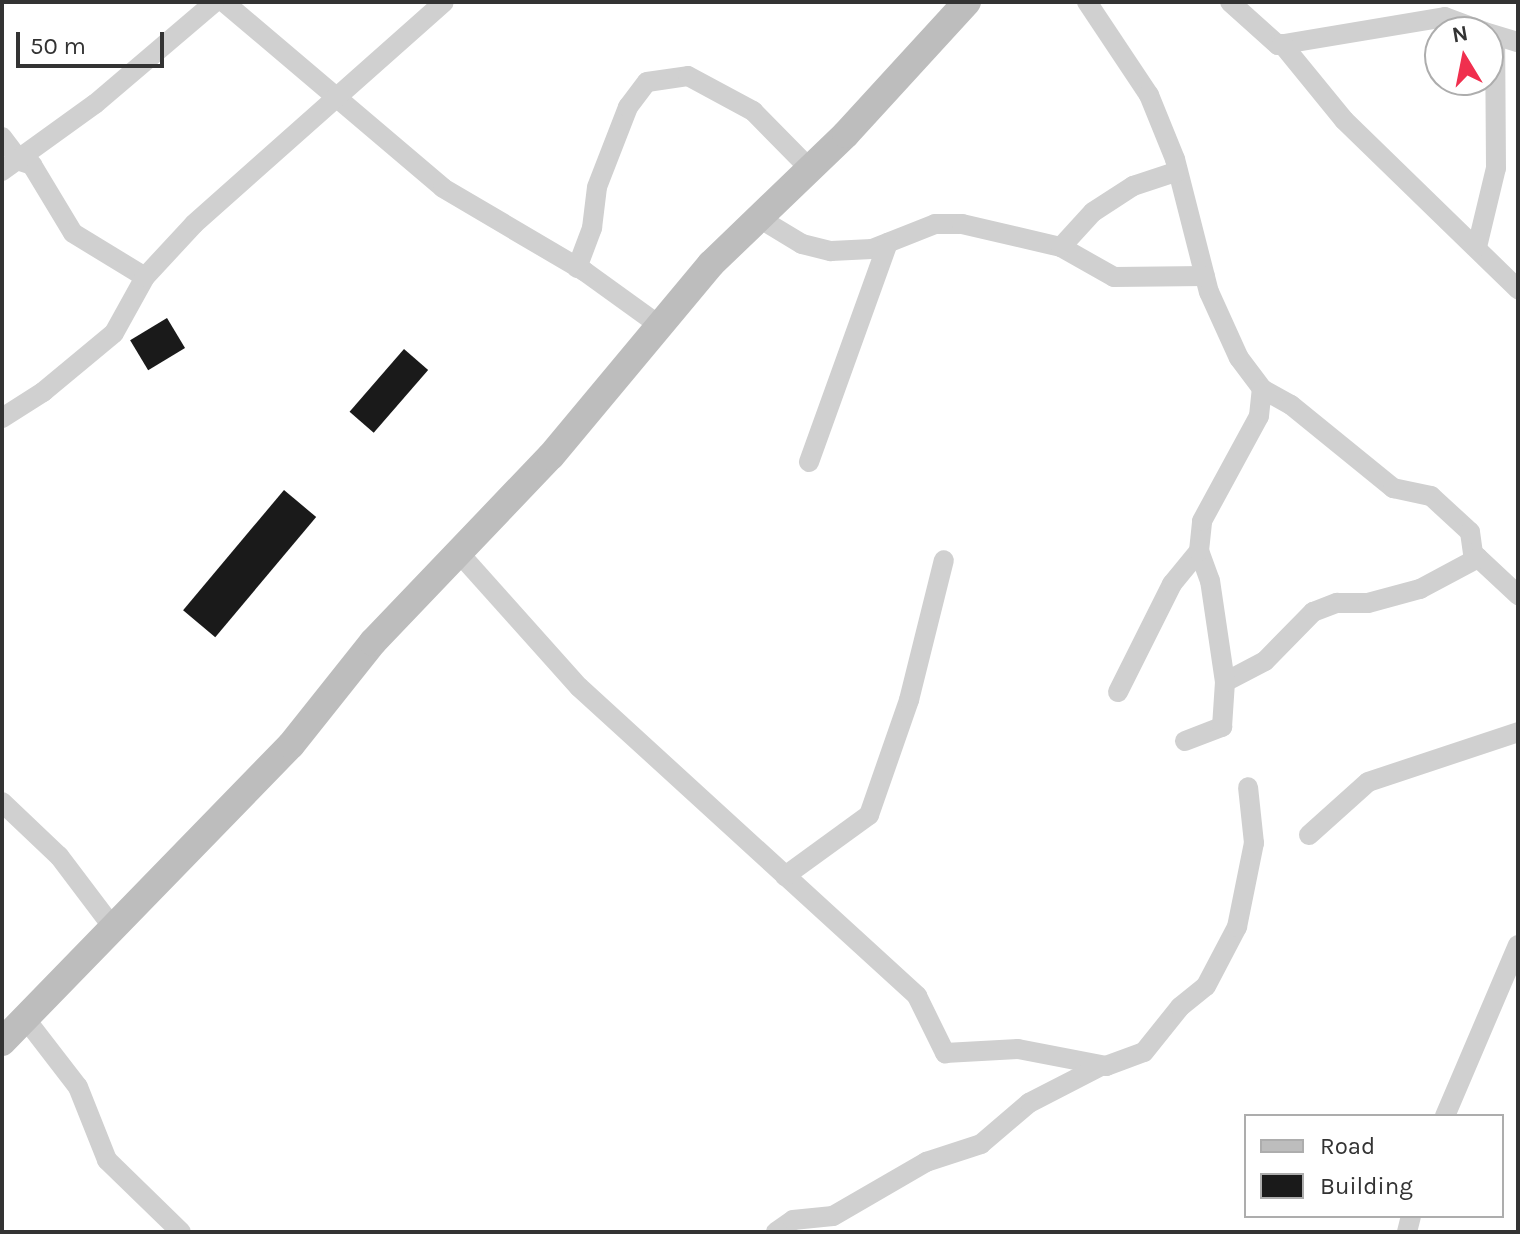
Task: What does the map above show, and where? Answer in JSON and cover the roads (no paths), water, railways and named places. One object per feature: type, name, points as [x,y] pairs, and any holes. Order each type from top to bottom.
[{"type":"main road","points":[[2,1042],[115,930],[291,745],[373,642],[459,553],[663,328],[711,264],[810,169],[967,2]]},
{"type":"street","points":[[11,166],[215,2]]},
{"type":"street","points":[[224,2],[338,94],[353,116],[443,188],[577,268],[663,328]]},
{"type":"street","points":[[2,418],[43,392],[114,333],[145,277],[194,224],[444,2]]},
{"type":"street","points":[[1087,2],[1149,95],[1178,171],[1205,276],[1239,358],[1262,389],[1291,405],[1393,488],[1431,496],[1470,532],[1478,558],[1518,595]]},
{"type":"street","points":[[1230,2],[1282,44],[1344,120],[1518,289]]},
{"type":"street","points":[[1282,44],[1447,10]]},
{"type":"street","points":[[577,268],[592,228],[597,187],[628,107],[647,82],[688,76],[753,111],[810,169]]},
{"type":"street","points":[[1477,247],[1496,168],[1492,96]]},
{"type":"street","points":[[2,137],[11,166]]},
{"type":"street","points":[[11,166],[32,165],[73,233],[145,277]]},
{"type":"street","points":[[1061,247],[1093,212],[1133,186],[1178,171]]},
{"type":"street","points":[[759,218],[802,244],[831,251],[872,249],[935,224],[962,224],[1061,247],[1114,277],[1205,276]]},
{"type":"street","points":[[809,462],[888,243]]},
{"type":"street","points":[[1185,741],[1222,727],[1225,682],[1218,665],[1210,581],[1199,551],[1202,521],[1259,416],[1262,389]]},
{"type":"street","points":[[1118,692],[1172,584],[1199,551]]},
{"type":"street","points":[[459,553],[579,687],[917,996],[945,1053],[1018,1049],[1103,1065]]},
{"type":"street","points":[[1225,682],[1265,661],[1313,612],[1337,603],[1368,603],[1420,589],[1478,558]]},
{"type":"street","points":[[785,876],[869,815],[909,700],[944,560]]},
{"type":"street","points":[[1309,835],[1368,782],[1518,732]]},
{"type":"street","points":[[776,1232],[793,1220],[833,1216],[926,1162],[981,1144],[1029,1103],[1079,1073],[1144,1052],[1180,1007],[1206,986],[1237,927],[1254,843],[1248,787]]},
{"type":"street","points":[[2,802],[59,856],[115,930]]},
{"type":"street","points":[[1446,1114],[1518,945]]},
{"type":"street","points":[[24,1017],[78,1087],[107,1160],[181,1232]]}]
